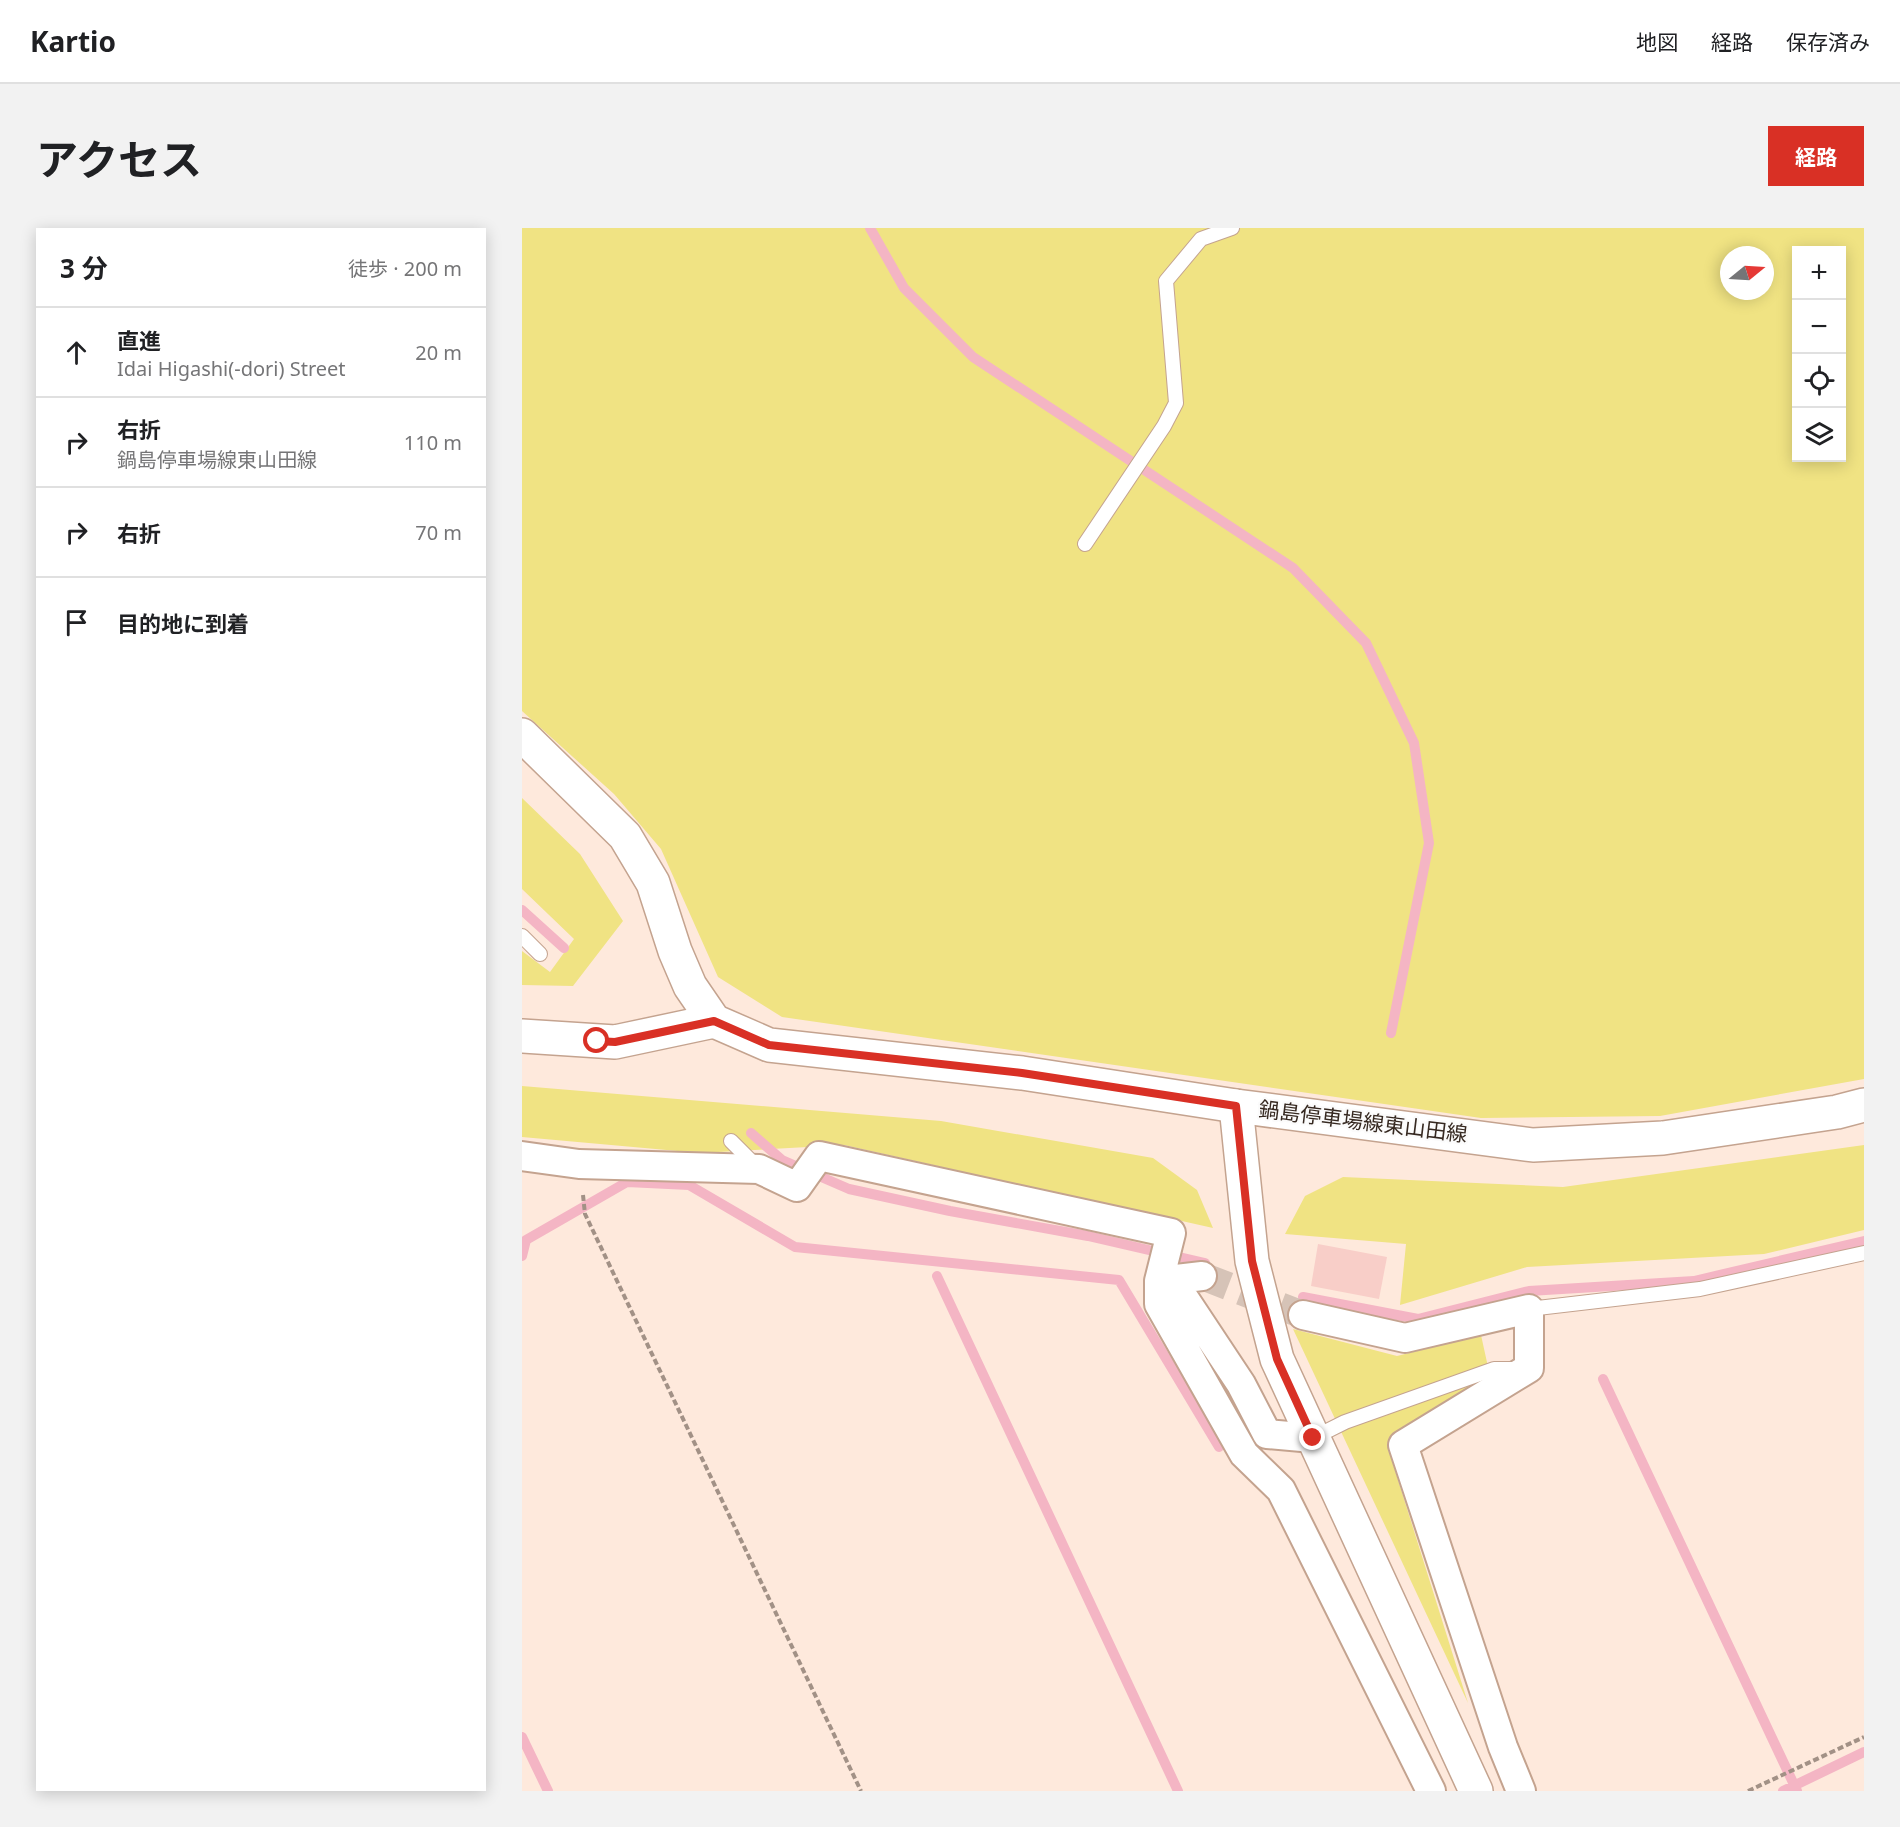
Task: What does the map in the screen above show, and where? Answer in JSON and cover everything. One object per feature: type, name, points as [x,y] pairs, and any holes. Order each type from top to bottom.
[{"type":"main road","points":[[522,735],[625,836],[653,883],[690,986],[714,1021],[615,1042],[522,1036]]},
{"type":"main road","name":"鍋島停車場線東山田線","points":[[714,1021],[769,1045],[1022,1073],[1236,1106],[1533,1144],[1663,1138],[1837,1112],[1864,1105]]},
{"type":"main road","points":[[1236,1106],[1252,1261],[1277,1359],[1476,1791]]},
{"type":"street","points":[[522,1156],[579,1164],[759,1168],[797,1187],[819,1156],[1172,1233],[1161,1275],[1159,1304],[1244,1454],[1281,1490],[1431,1791]]},
{"type":"street","points":[[1161,1275],[1182,1295],[1241,1384],[1267,1434],[1313,1438]]},
{"type":"street","points":[[1161,1275],[1202,1276]]},
{"type":"street","points":[[1303,1315],[1405,1338],[1529,1309],[1529,1368],[1402,1445],[1503,1747],[1521,1791]]},
{"type":"lane","points":[[1085,544],[1164,426],[1176,403],[1166,281],[1201,239],[1232,228]]},
{"type":"lane","points":[[522,936],[540,954]]},
{"type":"lane","points":[[730,1141],[759,1168]]},
{"type":"lane","points":[[1529,1309],[1700,1289],[1864,1253]]},
{"type":"lane","points":[[1313,1438],[1345,1422],[1494,1369],[1529,1368]]},
{"type":"path","points":[[582,1192],[585,1214],[861,1791]]},
{"type":"path","points":[[1748,1791],[1864,1737]]},
{"type":"shaded area","points":[[522,228],[1864,228],[1864,1079],[1660,1116],[1481,1118],[782,1017],[718,977],[661,849],[614,794],[522,711]]},
{"type":"shaded area","points":[[522,798],[580,854],[623,921],[573,986],[522,985],[522,951],[550,972],[574,939],[522,889]]},
{"type":"shaded area","points":[[522,1086],[941,1121],[1153,1158],[1197,1190],[1213,1228],[844,1145],[700,1153],[522,1137]]},
{"type":"shaded area","points":[[1864,1145],[1864,1230],[1764,1254],[1527,1267],[1400,1305],[1406,1244],[1285,1234],[1305,1196],[1343,1177],[1563,1187]]},
{"type":"shaded area","points":[[1293,1329],[1397,1356],[1481,1335],[1490,1376],[1388,1448],[1468,1703]]},
{"type":"building","points":[[1318,1244],[1387,1257],[1379,1299],[1311,1286]]},
{"type":"waterway","points":[[870,228],[904,288],[973,357],[1293,568],[1366,643],[1414,743],[1429,843],[1391,1033]]},
{"type":"waterway","points":[[522,910],[564,948]]},
{"type":"waterway","points":[[751,1133],[782,1160],[849,1189],[950,1211],[1088,1236],[1205,1263]]},
{"type":"waterway","points":[[522,1256],[526,1240],[627,1182],[689,1185],[795,1247],[1119,1280],[1219,1447]]},
{"type":"waterway","points":[[1303,1297],[1418,1319],[1529,1291],[1694,1281],[1864,1241]]},
{"type":"waterway","points":[[937,1276],[1178,1791]]},
{"type":"waterway","points":[[1603,1379],[1797,1791]]},
{"type":"waterway","points":[[522,1737],[548,1791]]},
{"type":"waterway","points":[[1783,1791],[1864,1752]]},
{"type":"tunnel","points":[[1202,1276],[1303,1315]]},
{"type":"route","points":[[597,1041],[615,1042],[714,1021],[769,1045],[1022,1073],[1236,1106],[1252,1261],[1277,1359],[1313,1438]]}]
